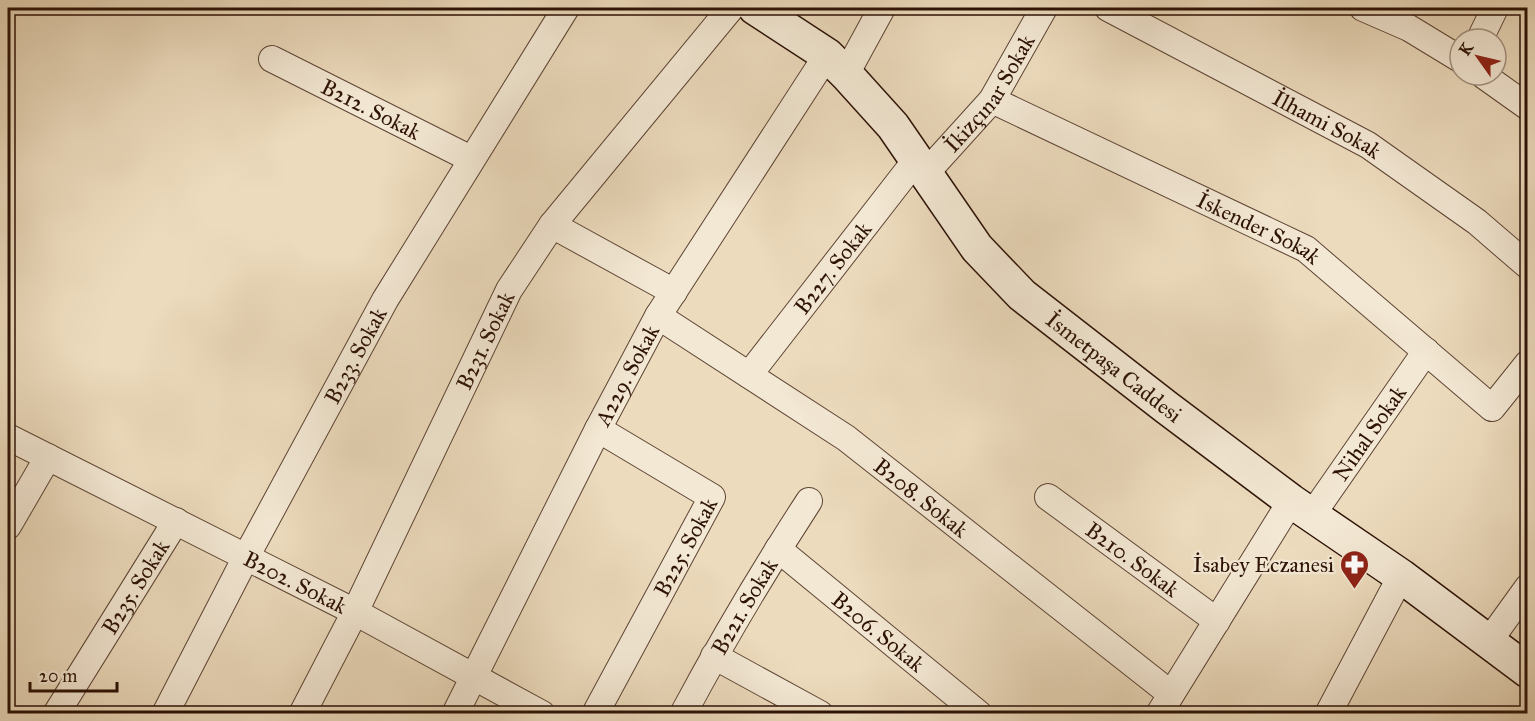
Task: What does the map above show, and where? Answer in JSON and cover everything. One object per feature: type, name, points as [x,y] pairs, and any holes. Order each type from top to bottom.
[{"type":"main road","name":"İsmetpaşa Caddesi","points":[[755,8],[836,65],[893,126],[977,248],[1022,295],[1166,407],[1302,508],[1401,576],[1527,671]]},
{"type":"street","name":"B233. Sokak","points":[[165,714],[246,557],[385,300],[566,8]]},
{"type":"street","name":"B231. Sokak","points":[[302,714],[355,612],[509,290],[552,225],[731,8]]},
{"type":"street","name":"A229. Sokak","points":[[455,714],[598,429],[658,316],[836,65],[882,8]]},
{"type":"street","name":"İkizçınar Sokak","points":[[921,167],[992,100],[1044,8]]},
{"type":"street","name":"İlhami Sokak","points":[[1108,8],[1368,145],[1477,222],[1527,266]]},
{"type":"street","points":[[1364,8],[1409,28],[1448,52]]},
{"type":"street","points":[[1486,27],[1495,8]]},
{"type":"street","name":"B212. Sokak","points":[[272,59],[471,159]]},
{"type":"street","points":[[1500,87],[1527,107]]},
{"type":"street","name":"İskender Sokak","points":[[992,100],[1306,249],[1492,408],[1527,363]]},
{"type":"street","name":"B227. Sokak","points":[[749,375],[921,167]]},
{"type":"street","points":[[552,225],[674,292]]},
{"type":"street","name":"B208. Sokak","points":[[658,316],[846,438],[1165,704]]},
{"type":"street","name":"Nihal Sokak","points":[[1165,704],[1217,621],[1302,508],[1426,351]]},
{"type":"street","name":"B225. Sokak","points":[[595,714],[712,497],[598,429]]},
{"type":"street","name":"B202. Sokak","points":[[8,437],[355,612],[542,714]]},
{"type":"street","points":[[8,526],[48,457]]},
{"type":"street","name":"B210. Sokak","points":[[1048,497],[1217,621]]},
{"type":"street","name":"B221. Sokak","points":[[683,714],[714,656],[809,501]]},
{"type":"street","name":"B235. Sokak","points":[[56,714],[176,521]]},
{"type":"street","name":"B206. Sokak","points":[[778,549],[979,714]]},
{"type":"street","points":[[1328,714],[1401,576]]},
{"type":"street","points":[[1489,641],[1527,587]]},
{"type":"street","points":[[714,656],[820,714]]},
{"type":"place","name":"İsabey Eczanesi","points":[[1355,590]]}]
